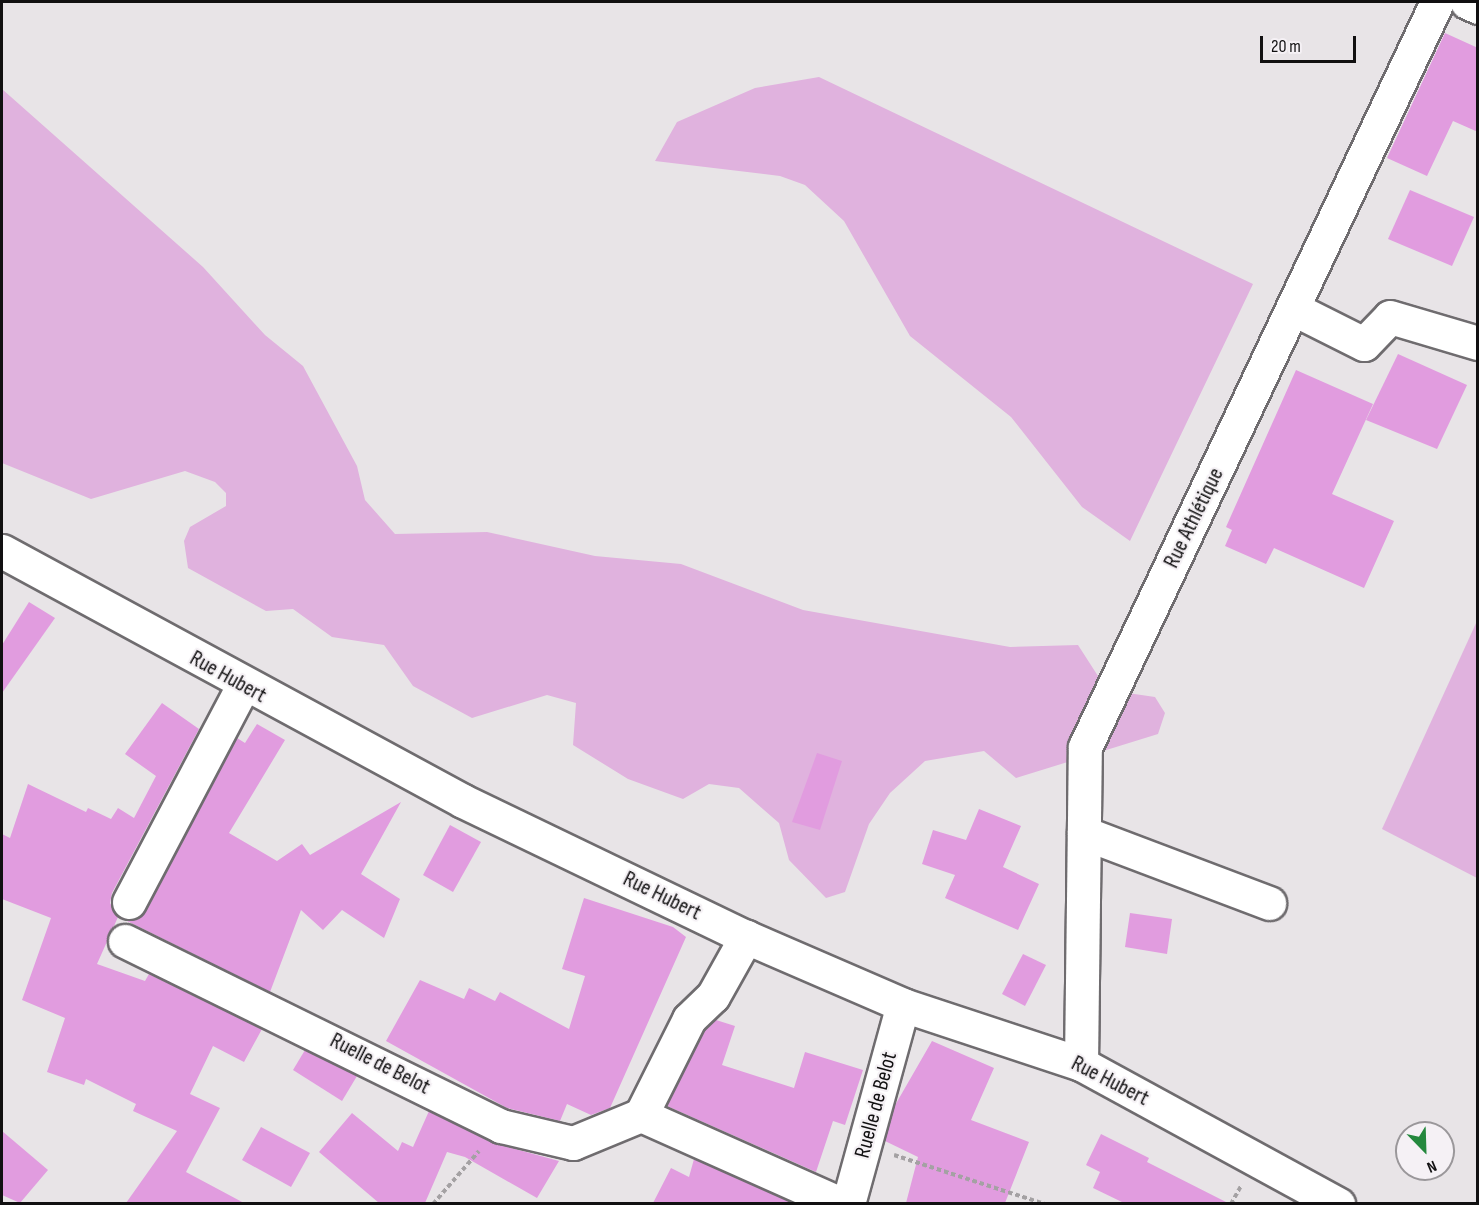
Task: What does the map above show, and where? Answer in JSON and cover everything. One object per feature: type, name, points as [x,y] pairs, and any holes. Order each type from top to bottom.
[{"type":"street","name":"Rue Athlétique","points":[[1081,1064],[1085,747],[1294,309],[1437,2]]},
{"type":"street","points":[[1467,2],[1478,7]]},
{"type":"street","points":[[1294,309],[1364,344],[1390,317],[1478,343]]},
{"type":"street","name":"Rue Hubert","points":[[2,551],[243,686],[464,801],[746,937],[903,1005],[1081,1064],[1338,1203]]},
{"type":"street","points":[[129,902],[243,686]]},
{"type":"street","points":[[1084,833],[1269,903]]},
{"type":"street","points":[[746,937],[713,996],[689,1020],[641,1115],[841,1203]]},
{"type":"street","name":"Ruelle de Belot","points":[[125,940],[501,1126],[573,1143],[641,1115]]},
{"type":"street","name":"Ruelle de Belot","points":[[848,1203],[866,1147],[903,1005]]},
{"type":"path","points":[[433,1203],[501,1126]]},
{"type":"path","points":[[866,1147],[1045,1203]]},
{"type":"shaded area","points":[[819,77],[1253,284],[1130,541],[1082,507],[1011,417],[910,336],[844,221],[805,185],[780,176],[655,161],[677,122],[755,88]]},
{"type":"shaded area","points":[[2,89],[203,267],[265,335],[303,366],[357,466],[365,500],[395,534],[487,532],[595,556],[681,564],[803,610],[1010,647],[1078,645],[1107,690],[1155,697],[1165,713],[1158,734],[1016,778],[984,751],[925,761],[890,793],[869,824],[845,892],[826,898],[789,860],[779,823],[739,788],[709,784],[683,799],[628,779],[573,745],[576,703],[547,695],[472,718],[413,686],[384,645],[332,637],[293,609],[266,611],[188,568],[184,541],[190,527],[226,506],[226,493],[215,482],[185,471],[91,499],[2,463]]},
{"type":"shaded area","points":[[1477,621],[1477,878],[1382,829]]},
{"type":"building","points":[[1445,33],[1478,48],[1478,132],[1453,121],[1427,176],[1387,158]]},
{"type":"building","points":[[1410,190],[1474,217],[1452,266],[1388,239]]},
{"type":"building","points":[[1398,354],[1467,385],[1437,449],[1366,420]]},
{"type":"building","points":[[1296,370],[1373,404],[1332,494],[1394,521],[1364,588],[1274,548],[1266,564],[1225,546],[1232,530],[1226,527]]},
{"type":"building","points":[[29,602],[55,618],[2,693],[2,645]]},
{"type":"building","points":[[162,703],[199,729],[112,893],[110,903],[118,917],[97,964],[145,981],[149,974],[262,1029],[244,1062],[213,1046],[190,1094],[220,1108],[186,1172],[244,1203],[126,1203],[177,1131],[133,1111],[136,1104],[86,1079],[84,1085],[47,1072],[65,1018],[22,1000],[51,918],[2,899],[2,834],[10,838],[28,784],[86,812],[88,808],[111,819],[118,808],[134,818],[156,776],[125,754]]},
{"type":"building","points":[[257,724],[285,740],[229,833],[277,861],[302,844],[310,855],[401,802],[361,874],[400,899],[384,938],[342,910],[323,930],[301,910],[270,992],[123,919],[138,918],[146,911],[237,738],[245,743]]},
{"type":"building","points":[[817,753],[842,761],[820,830],[792,822]]},
{"type":"building","points":[[979,809],[1021,826],[1003,867],[1039,884],[1018,930],[945,898],[955,875],[922,864],[933,830],[966,840]]},
{"type":"building","points":[[450,825],[481,842],[453,892],[423,875]]},
{"type":"building","points":[[584,898],[673,927],[686,937],[610,1108],[591,1115],[567,1104],[560,1121],[507,1108],[386,1041],[420,980],[464,999],[469,988],[495,1001],[500,992],[569,1029],[585,976],[562,969]]},
{"type":"building","points":[[1130,913],[1172,919],[1167,954],[1125,947]]},
{"type":"building","points":[[1023,954],[1046,965],[1025,1006],[1002,994]]},
{"type":"building","points":[[716,1020],[735,1026],[722,1065],[794,1088],[805,1052],[863,1070],[845,1125],[833,1121],[816,1172],[667,1106],[704,1030]]},
{"type":"building","points":[[932,1041],[994,1068],[971,1120],[1029,1142],[1005,1203],[906,1203],[918,1157],[885,1141],[894,1107]]},
{"type":"building","points":[[305,1050],[357,1076],[342,1101],[293,1070]]},
{"type":"building","points":[[429,1111],[493,1143],[559,1161],[537,1198],[465,1157],[447,1152],[425,1203],[379,1203],[319,1152],[352,1113],[398,1151],[402,1142],[413,1147]]},
{"type":"building","points":[[261,1127],[310,1153],[291,1187],[242,1160]]},
{"type":"building","points":[[2,1131],[48,1170],[20,1203],[2,1195]]},
{"type":"building","points":[[1101,1134],[1149,1158],[1147,1162],[1228,1203],[1124,1203],[1093,1188],[1100,1172],[1086,1165]]},
{"type":"building","points":[[694,1159],[794,1203],[653,1203],[671,1168],[689,1177]]}]
